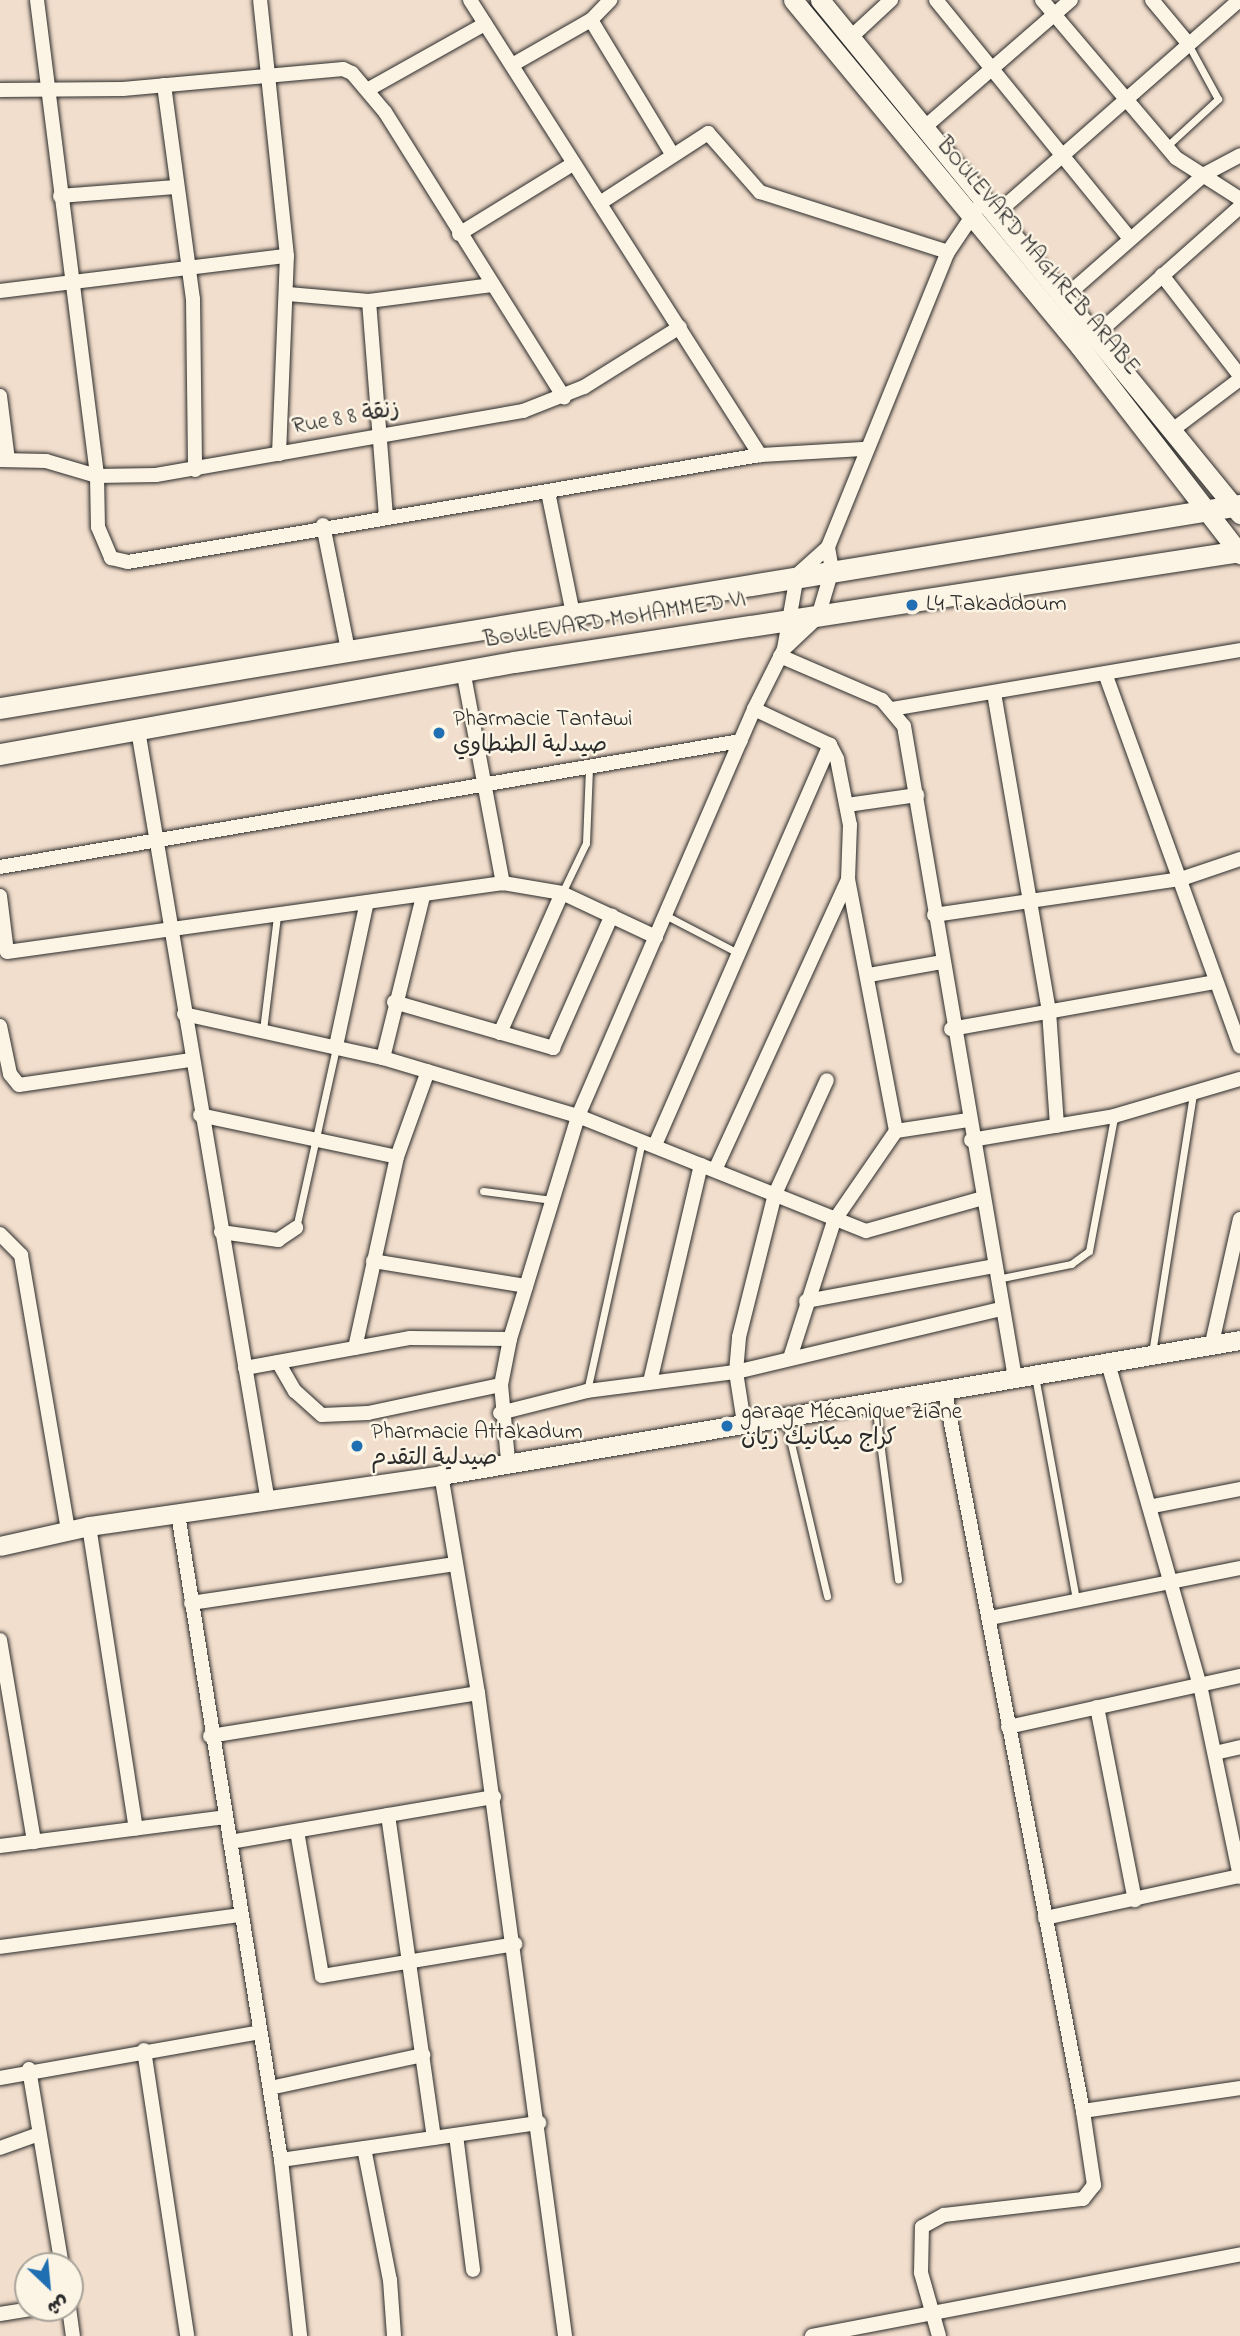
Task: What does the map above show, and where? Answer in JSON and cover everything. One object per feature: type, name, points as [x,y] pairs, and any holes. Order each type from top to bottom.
[{"type":"main road","name":"BOULEVARD MOHAMMED VI","points":[[0,708],[348,650],[572,609],[1238,508]]},
{"type":"main road","name":"BOULEVARD MOHAMMED VI","points":[[0,754],[463,670],[1239,552]]},
{"type":"street","points":[[37,0],[97,476],[102,543],[119,561],[323,525],[548,492],[760,455],[864,449]]},
{"type":"street","points":[[260,0],[287,256],[288,295],[279,454]]},
{"type":"street","points":[[470,0],[760,455]]},
{"type":"street","points":[[512,65],[591,20],[610,0]]},
{"type":"street","name":"BOULEVARD MAGHREB ARABE","points":[[793,0],[1239,552]]},
{"type":"street","name":"BOULEVARD MAGHREB ARABE","points":[[820,0],[1098,333],[1238,508]]},
{"type":"street","points":[[850,38],[891,0]]},
{"type":"street","points":[[936,0],[1130,239]]},
{"type":"street","points":[[1042,0],[1165,147],[1240,199]]},
{"type":"street","points":[[926,126],[1071,0]]},
{"type":"street","points":[[1152,0],[1187,43]]},
{"type":"street","points":[[782,653],[784,622],[797,575],[828,547],[864,449],[948,252],[970,216],[992,206],[1063,155],[1187,43],[1236,5]]},
{"type":"street","points":[[591,20],[673,154]]},
{"type":"street","points":[[369,89],[485,24]]},
{"type":"street","points":[[0,90],[164,85],[343,69],[369,89],[564,397]]},
{"type":"street","points":[[164,85],[175,187],[189,266],[195,470]]},
{"type":"street","points":[[600,203],[673,154],[712,135],[760,192],[948,252]]},
{"type":"street","points":[[1066,296],[1205,174],[1240,155]]},
{"type":"street","points":[[459,234],[573,164]]},
{"type":"street","points":[[60,196],[175,187]]},
{"type":"street","points":[[1098,333],[1240,207]]},
{"type":"street","points":[[0,291],[71,279],[287,256]]},
{"type":"street","points":[[1162,275],[1240,377],[1175,428]]},
{"type":"street","points":[[288,295],[369,301],[492,285]]},
{"type":"street","points":[[369,301],[386,515]]},
{"type":"street","name":"Rue 8 8 زنقة","points":[[4,460],[46,461],[97,476],[195,470],[523,411],[564,397],[680,327]]},
{"type":"street","points":[[0,396],[4,460]]},
{"type":"street","points":[[548,492],[572,609]]},
{"type":"street","points":[[323,525],[348,650]]},
{"type":"street","points":[[508,1460],[500,1413],[501,1385],[510,1339],[578,1116],[754,709],[782,653],[818,617],[832,570],[828,547]]},
{"type":"street","points":[[892,709],[1106,676],[1240,650]]},
{"type":"street","points":[[782,653],[892,709],[904,726],[943,962],[951,1030],[980,1199],[996,1272],[1000,1309],[1015,1378]]},
{"type":"street","points":[[463,670],[503,883]]},
{"type":"street","points":[[1106,676],[1240,1046]]},
{"type":"street","points":[[994,693],[1049,1011],[1057,1126]]},
{"type":"street","points":[[754,709],[830,745],[847,804],[848,879],[869,975],[897,1131],[834,1221],[806,1301],[790,1358]]},
{"type":"street","points":[[138,730],[158,839],[200,1115],[268,1502]]},
{"type":"street","points":[[0,867],[740,741]]},
{"type":"street","points":[[649,1143],[738,953],[830,745]]},
{"type":"street","points":[[847,804],[917,795]]},
{"type":"street","points":[[934,915],[1032,904],[1181,879],[1240,859]]},
{"type":"street","points":[[650,1382],[709,1168],[848,879]]},
{"type":"street","points":[[0,901],[4,954],[503,883],[562,893],[656,937]]},
{"type":"street","points":[[500,1033],[562,893]]},
{"type":"street","points":[[383,1058],[394,1002],[423,896]]},
{"type":"street","points":[[336,1046],[367,902]]},
{"type":"street","points":[[394,1002],[545,1049],[556,1045],[612,915]]},
{"type":"street","points":[[869,975],[943,962]]},
{"type":"street","points":[[951,1030],[1216,982]]},
{"type":"street","points":[[184,1014],[383,1058],[578,1116],[834,1221],[866,1231],[980,1199]]},
{"type":"street","points":[[0,1026],[10,1074],[19,1085],[191,1059]]},
{"type":"street","points":[[355,1348],[397,1157],[428,1071]]},
{"type":"street","points":[[971,1140],[1114,1116],[1240,1079]]},
{"type":"street","points":[[744,1423],[736,1372],[775,1195],[827,1080]]},
{"type":"street","points":[[200,1115],[397,1157]]},
{"type":"street","points":[[897,1131],[968,1120]]},
{"type":"street","points":[[1212,1343],[1240,1219]]},
{"type":"street","points":[[221,1232],[278,1240],[296,1228]]},
{"type":"street","points":[[0,1234],[21,1255],[68,1531]]},
{"type":"street","points":[[373,1261],[526,1286]]},
{"type":"street","points":[[806,1301],[996,1272]]},
{"type":"street","points":[[500,1413],[587,1391],[736,1372],[1000,1309]]},
{"type":"street","points":[[245,1368],[410,1338],[510,1339]]},
{"type":"street","points":[[0,1546],[89,1526],[441,1475],[508,1460],[945,1392],[1240,1340]]},
{"type":"street","points":[[278,1362],[295,1391],[322,1415],[368,1413],[501,1385]]},
{"type":"street","points":[[1045,1918],[1240,1876],[1238,1852],[1200,1685],[1153,1506],[1108,1363]]},
{"type":"street","points":[[939,2336],[929,2310],[918,2243],[922,2227],[943,2215],[1083,2199],[1094,2185],[1083,2111],[945,1392]]},
{"type":"street","points":[[441,1475],[494,1797],[565,2336]]},
{"type":"street","points":[[1153,1506],[1240,1489]]},
{"type":"street","points":[[178,1514],[209,1736],[230,1842],[281,2160],[300,2336]]},
{"type":"street","points":[[89,1526],[136,1828]]},
{"type":"street","points":[[191,1603],[455,1564]]},
{"type":"street","points":[[990,1618],[1240,1568]]},
{"type":"street","points":[[0,1640],[34,1842]]},
{"type":"street","points":[[1008,1727],[1240,1676]]},
{"type":"street","points":[[209,1736],[478,1693]]},
{"type":"street","points":[[1097,1707],[1135,1900]]},
{"type":"street","points":[[1215,1753],[1240,1747]]},
{"type":"street","points":[[230,1842],[494,1797]]},
{"type":"street","points":[[388,1815],[434,2138]]},
{"type":"street","points":[[0,1846],[225,1817]]},
{"type":"street","points":[[297,1831],[321,1976],[515,1944]]},
{"type":"street","points":[[0,1947],[240,1915]]},
{"type":"street","points":[[0,2078],[29,2069],[260,2032]]},
{"type":"street","points":[[144,2050],[187,2336]]},
{"type":"street","points":[[270,2088],[424,2055]]},
{"type":"street","points":[[29,2069],[60,2252]]},
{"type":"street","points":[[1083,2111],[1240,2088]]},
{"type":"street","points":[[281,2160],[539,2123]]},
{"type":"street","points":[[0,2148],[39,2134]]},
{"type":"street","points":[[456,2135],[472,2270]]},
{"type":"street","points":[[364,2148],[390,2280],[394,2336]]},
{"type":"street","points":[[812,2336],[929,2310],[1240,2254]]},
{"type":"lane","points":[[1165,147],[1218,99],[1187,43]]},
{"type":"lane","points":[[562,893],[586,843],[589,766]]},
{"type":"lane","points":[[665,915],[738,953]]},
{"type":"lane","points":[[262,1030],[276,916]]},
{"type":"lane","points":[[296,1228],[318,1141],[336,1046]]},
{"type":"lane","points":[[1151,1357],[1193,1093]]},
{"type":"lane","points":[[996,1272],[1071,1264],[1089,1251],[1114,1116]]},
{"type":"lane","points":[[587,1391],[649,1143]]},
{"type":"lane","points":[[483,1191],[552,1200]]},
{"type":"lane","points":[[1035,1375],[1076,1600]]},
{"type":"lane","points":[[874,1403],[898,1579]]},
{"type":"lane","points":[[785,1417],[827,1596]]},
{"type":"place","name":"L4 Takaddoum","points":[[912,605]]},
{"type":"place","name":"Pharmacie Tantawi صيدلية الطنطاوي","points":[[439,733]]},
{"type":"place","name":"garage Mécanique Ziane كراج ميكانيك زيان","points":[[727,1426]]},
{"type":"place","name":"Pharmacie Attakadum صيدلية التقدم","points":[[357,1446]]}]
